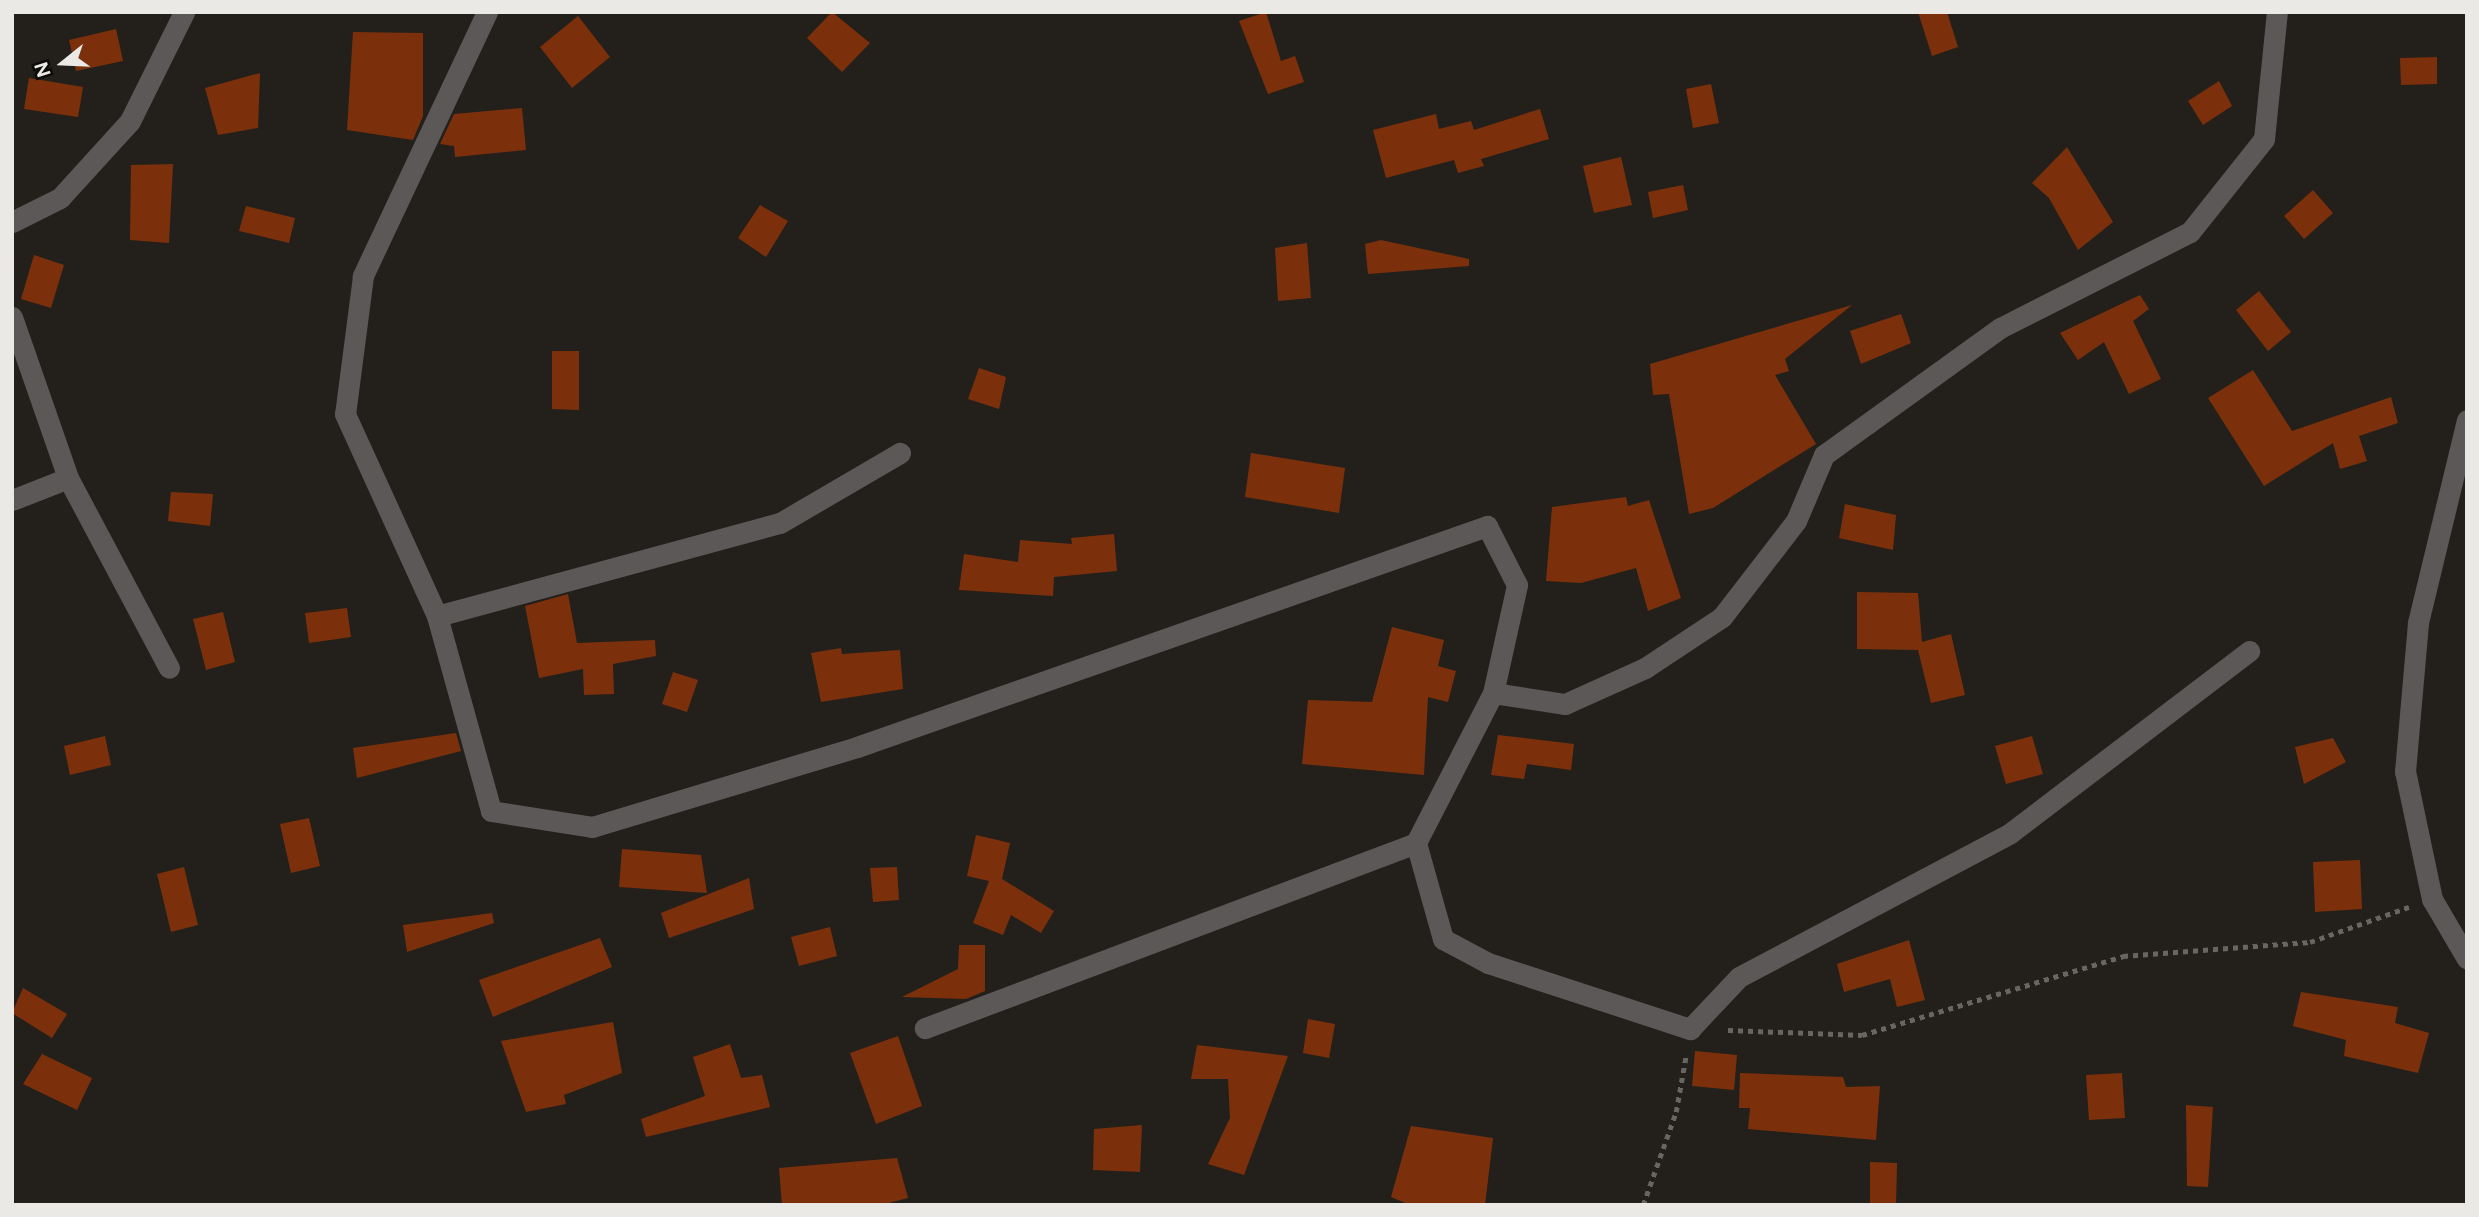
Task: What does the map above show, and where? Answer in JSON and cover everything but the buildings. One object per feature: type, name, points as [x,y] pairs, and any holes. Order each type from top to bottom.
[{"type":"street","points":[[12,222],[60,198],[130,121],[184,12]]},
{"type":"street","points":[[487,12],[363,276],[345,414],[437,616],[491,811],[592,827],[858,747],[1487,526],[1517,585],[1493,693],[1416,843],[925,1028]]},
{"type":"street","points":[[1493,693],[1565,704],[1645,668],[1722,617],[1796,521],[1824,455],[2000,328],[2190,232],[2264,139],[2277,12]]},
{"type":"street","points":[[12,317],[68,478],[169,668]]},
{"type":"street","points":[[2467,420],[2418,624],[2404,771],[2432,899],[2467,959]]},
{"type":"street","points":[[437,616],[780,523],[900,453]]},
{"type":"street","points":[[12,500],[68,478]]},
{"type":"street","points":[[1416,843],[1443,939],[1488,964],[1690,1029],[1739,977],[2009,834],[2249,651]]},
{"type":"path","points":[[1643,1205],[1676,1112],[1690,1029],[1862,1035],[2123,956],[2310,942],[2432,899]]}]
